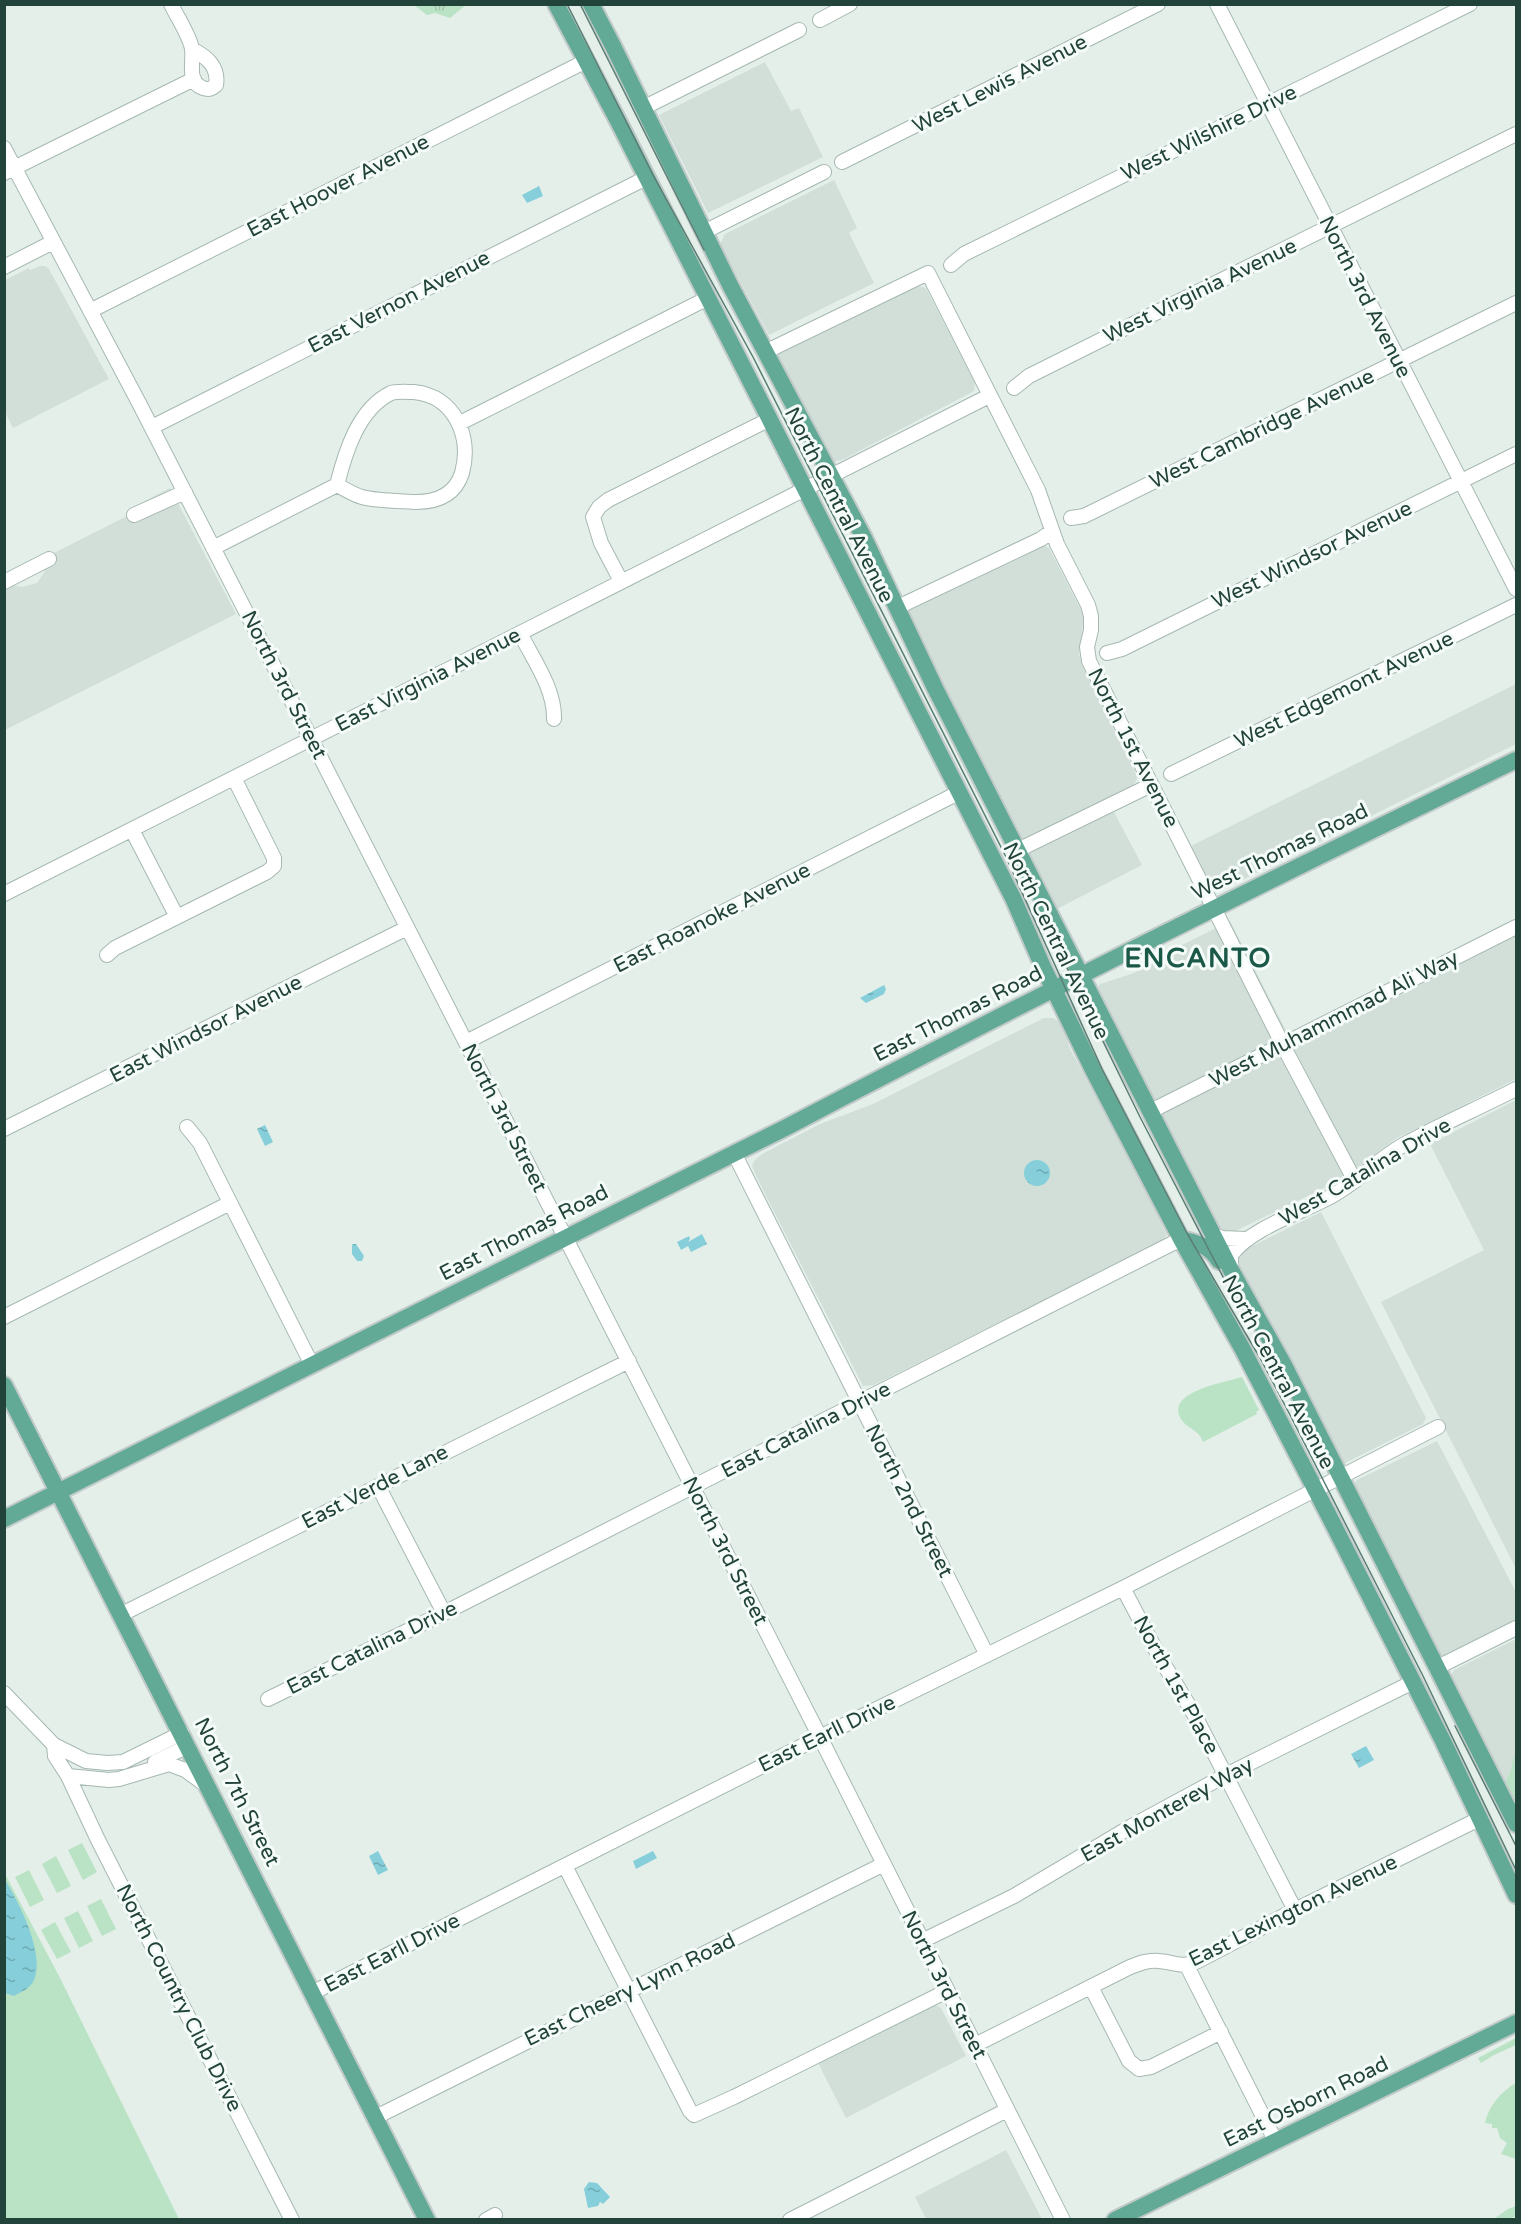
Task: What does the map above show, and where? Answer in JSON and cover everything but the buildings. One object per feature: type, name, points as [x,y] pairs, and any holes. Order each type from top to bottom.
[{"type":"main road","name":"North Central Avenue","points":[[556,4],[770,419],[818,482],[898,607],[935,688],[1231,1270],[1287,1370],[1516,1824]]},
{"type":"main road","name":"North Central Avenue","points":[[591,4],[765,352],[818,482],[958,793],[1059,988],[1181,1239],[1237,1338],[1413,1682],[1516,1895]]},
{"type":"main road","name":"West Thomas Road","points":[[1059,988],[1516,760]]},
{"type":"main road","name":"East Thomas Road","points":[[4,1519],[1059,988]]},
{"type":"main road","points":[[1181,1239],[1207,1246],[1214,1252],[1234,1290],[1248,1299]]},
{"type":"main road","name":"North 7th Street","points":[[4,1385],[314,1992],[427,2220]]},
{"type":"main road","name":"East Osborn Road","points":[[1115,2220],[1516,2023]]},
{"type":"street","points":[[171,4],[192,49],[191,68],[194,79],[198,86],[207,90],[216,85],[217,73],[203,55],[192,49]]},
{"type":"street","points":[[820,20],[850,4]]},
{"type":"street","name":"West Lewis Avenue","points":[[842,162],[1158,4]]},
{"type":"street","name":"North 3rd Avenue","points":[[1217,4],[1516,589]]},
{"type":"street","name":"West Wilshire Drive","points":[[951,266],[964,254],[1470,4]]},
{"type":"street","points":[[643,108],[799,30]]},
{"type":"street","name":"East Hoover Avenue","points":[[90,311],[586,61]]},
{"type":"street","points":[[10,171],[194,79]]},
{"type":"street","name":"West Virginia Avenue","points":[[1014,388],[1029,376],[1516,134]]},
{"type":"street","name":"North 3rd Street","points":[[4,148],[10,171],[53,242],[152,427],[312,739],[1063,2220]]},
{"type":"street","points":[[704,232],[824,172]]},
{"type":"street","name":"East Vernon Avenue","points":[[152,427],[646,178]]},
{"type":"street","points":[[4,267],[53,242]]},
{"type":"street","name":"North 1st Avenue","points":[[765,352],[928,273],[989,396],[1002,415],[1038,490],[1052,531],[1088,605],[1091,616],[1087,647],[1089,661],[1282,1044],[1354,1181]]},
{"type":"street","points":[[460,423],[708,298]]},
{"type":"street","name":"West Cambridge Avenue","points":[[1071,518],[1084,516],[1516,303]]},
{"type":"street","points":[[213,548],[338,485],[349,446],[356,431],[374,406],[393,392],[411,392],[434,397],[449,409],[460,423],[465,441],[465,461],[459,482],[446,497],[428,502],[361,497],[338,485]]},
{"type":"street","points":[[818,482],[989,396]]},
{"type":"street","points":[[621,581],[595,529],[593,517],[599,507],[608,500],[770,419]]},
{"type":"street","name":"West Windsor Avenue","points":[[1107,653],[1122,649],[1516,454]]},
{"type":"street","name":"East Virginia Avenue","points":[[4,894],[818,482]]},
{"type":"street","points":[[134,515],[185,492]]},
{"type":"street","points":[[898,607],[1041,539],[1052,531]]},
{"type":"street","points":[[4,582],[49,559]]},
{"type":"street","name":"West Edgemont Avenue","points":[[1171,774],[1516,605]]},
{"type":"street","points":[[520,633],[550,693],[554,707],[554,719]]},
{"type":"street","points":[[107,955],[115,948],[267,872],[274,866],[274,858],[234,778]]},
{"type":"street","points":[[1018,850],[1151,784]]},
{"type":"street","name":"East Roanoke Avenue","points":[[466,1042],[958,793]]},
{"type":"street","points":[[132,830],[177,917]]},
{"type":"street","name":"West Muhammmad Ali Way","points":[[1151,1111],[1516,927]]},
{"type":"street","name":"East Windsor Avenue","points":[[4,1129],[407,928]]},
{"type":"street","name":"West Catalina Drive","points":[[1246,1239],[1327,1199],[1405,1144],[1516,1089]]},
{"type":"street","points":[[187,1127],[198,1139],[312,1365]]},
{"type":"street","name":"North 2nd Street","points":[[734,1153],[987,1655]]},
{"type":"street","points":[[4,1317],[231,1203]]},
{"type":"street","points":[[1213,1235],[1222,1238],[1246,1239]]},
{"type":"street","name":"East Catalina Drive","points":[[268,1699],[1181,1239]]},
{"type":"street","points":[[1231,1270],[1231,1255],[1246,1239]]},
{"type":"street","name":"East Verde Lane","points":[[122,1614],[628,1362]]},
{"type":"street","name":"East Earll Drive","points":[[314,1992],[820,1737],[1123,1588],[1438,1427]]},
{"type":"street","points":[[378,1485],[444,1612]]},
{"type":"street","name":"North 1st Place","points":[[1123,1588],[1160,1658],[1194,1714],[1294,1910]]},
{"type":"street","points":[[1436,1668],[1516,1628]]},
{"type":"street","name":"East Monterey Way","points":[[922,1941],[1014,1896],[1132,1826],[1226,1775],[1413,1682]]},
{"type":"street","name":"North Country Club Drive","points":[[4,1693],[54,1745],[86,1761],[115,1763],[185,1739]]},
{"type":"street","points":[[144,1771],[185,1739]]},
{"type":"street","name":"North Country Club Drive","points":[[54,1745],[55,1756],[68,1776],[292,2220]]},
{"type":"street","points":[[83,1776],[86,1761]]},
{"type":"street","points":[[115,1763],[117,1779]]},
{"type":"street","points":[[68,1776],[117,1779],[163,1765],[174,1765],[209,1786]]},
{"type":"street","name":"East Lexington Avenue","points":[[975,2045],[1144,1962],[1156,1960],[1187,1966],[1294,1910],[1479,1819]]},
{"type":"street","name":"East Cheery Lynn Road","points":[[376,2117],[884,1864]]},
{"type":"street","points":[[565,1866],[694,2115],[709,2110],[947,1991]]},
{"type":"street","points":[[1187,1966],[1276,2142]]},
{"type":"street","points":[[1091,1987],[1129,2061],[1139,2069],[1151,2067],[1221,2032]]},
{"type":"street","points":[[790,2220],[1008,2110]]},
{"type":"shaded area","points":[[765,62],[791,111],[799,108],[823,157],[708,213],[659,115]]},
{"type":"shaded area","points":[[834,180],[857,228],[849,233],[874,283],[769,335],[720,244],[725,234]]},
{"type":"shaded area","points":[[40,266],[49,269],[109,379],[13,428],[5,412],[5,280],[29,268],[30,270]]},
{"type":"shaded area","points":[[918,286],[926,288],[975,383],[974,391],[844,459],[829,461],[775,358]]},
{"type":"shaded area","points":[[170,488],[236,614],[5,730],[5,590],[12,585],[22,587],[37,583],[45,571],[42,559],[133,513],[131,508]]},
{"type":"shaded area","points":[[1042,545],[1049,548],[1083,615],[1079,655],[1137,779],[1133,786],[1030,838],[1021,840],[1017,838],[908,614],[910,610]]},
{"type":"shaded area","points":[[1516,684],[1516,744],[1224,889],[1217,890],[1211,885],[1191,846]]},
{"type":"shaded area","points":[[1114,812],[1142,865],[1053,911],[1028,854]]},
{"type":"shaded area","points":[[1230,921],[1295,1048],[1516,936],[1516,1079],[1397,1138],[1339,1181],[1223,1237],[1097,989],[1100,984],[1131,974],[1157,962],[1166,953]]},
{"type":"shaded area","points":[[1044,1018],[1053,1018],[1063,1026],[1070,1049],[1143,1183],[1167,1235],[1152,1246],[874,1385],[863,1386],[752,1165],[762,1154],[820,1124],[873,1104]]},
{"type":"shaded area","points":[[1516,1100],[1516,1569],[1381,1302],[1484,1250],[1430,1144]]},
{"type":"shaded area","points":[[1321,1212],[1426,1418],[1423,1424],[1343,1464],[1340,1463],[1233,1264],[1238,1253]]},
{"type":"shaded area","points":[[1437,1441],[1516,1592],[1516,1621],[1442,1657],[1439,1657],[1352,1487],[1357,1480]]},
{"type":"shaded area","points":[[1516,1639],[1516,1811],[1452,1683],[1451,1676],[1454,1670]]},
{"type":"shaded area","points":[[933,2004],[941,2008],[966,2056],[846,2118],[818,2063]]},
{"type":"shaded area","points":[[1006,2150],[1042,2219],[926,2219],[915,2197]]},
{"type":"green space","points":[[414,5],[466,5],[450,18],[435,13],[427,15]]},
{"type":"green space","points":[[1242,1377],[1259,1410],[1257,1414],[1203,1442],[1199,1434],[1181,1419],[1178,1409],[1181,1401],[1200,1389]]},
{"type":"green space","points":[[1515,1753],[1516,1805],[1512,1792],[1510,1793],[1505,1782]]},
{"type":"green space","points":[[82,1843],[97,1872],[83,1880],[68,1850]]},
{"type":"green space","points":[[56,1856],[71,1886],[57,1893],[42,1864]]},
{"type":"green space","points":[[29,1870],[44,1900],[30,1907],[15,1877]]},
{"type":"green space","points":[[4,1872],[60,1978],[179,2219],[5,2219]]},
{"type":"green space","points":[[101,1899],[116,1929],[102,1936],[87,1906]]},
{"type":"green space","points":[[78,1911],[93,1941],[79,1948],[64,1918]]},
{"type":"green space","points":[[55,1922],[71,1952],[57,1959],[41,1930]]},
{"type":"green space","points":[[1516,2038],[1516,2045],[1481,2063],[1478,2058]]},
{"type":"green space","points":[[1516,2083],[1516,2159],[1501,2154],[1507,2143],[1500,2138],[1497,2128],[1492,2128],[1492,2124],[1485,2123],[1496,2100]]},
{"type":"green space","points":[[1516,2206],[1516,2216],[1510,2219],[1494,2219],[1508,2209]]},
{"type":"water","points":[[539,186],[543,196],[527,203],[522,195]]},
{"type":"water","points":[[884,985],[886,989],[884,994],[866,1003],[860,998]]},
{"type":"water","points":[[265,1125],[273,1142],[265,1146],[257,1129]]},
{"type":"water","points":[[1037,1160],[1046,1164],[1050,1173],[1046,1182],[1037,1186],[1028,1182],[1024,1173],[1028,1164]]},
{"type":"water","points":[[702,1234],[707,1244],[691,1252],[688,1246],[681,1250],[677,1242],[689,1236],[688,1242]]},
{"type":"water","points":[[352,1244],[356,1244],[364,1256],[362,1261],[357,1261],[352,1254]]},
{"type":"water","points":[[1366,1746],[1374,1760],[1359,1768],[1351,1754]]},
{"type":"water","points":[[378,1851],[388,1870],[378,1875],[369,1856]]},
{"type":"water","points":[[653,1851],[657,1858],[636,1869],[633,1861]]},
{"type":"water","points":[[5,1880],[30,1930],[36,1959],[33,1982],[14,1996],[5,1993]]},
{"type":"water","points":[[589,2182],[597,2183],[610,2197],[603,2204],[600,2202],[598,2206],[588,2208],[584,2189]]},
{"type":"tram line","points":[[567,4],[653,175],[753,357],[1006,857],[1102,1069],[1188,1235],[1260,1358],[1289,1413],[1423,1676],[1516,1870]]},
{"type":"tram line","points":[[580,4],[704,250]]},
{"type":"tram line","points":[[1051,935],[1140,1117],[1236,1302]]},
{"type":"tram line","points":[[1455,1726],[1516,1846]]},
{"type":"district","name":"ENCANTO","points":[[1198,958]]}]
